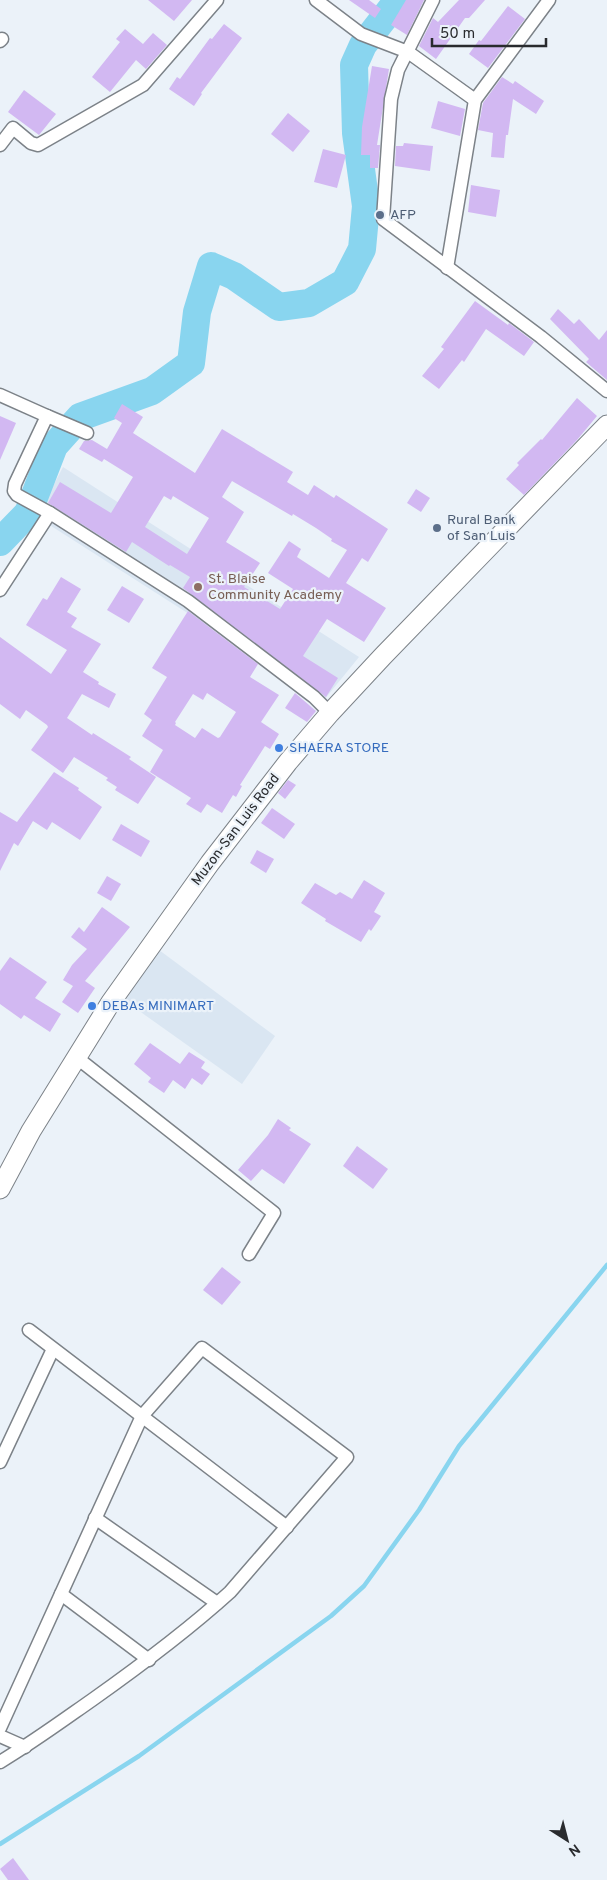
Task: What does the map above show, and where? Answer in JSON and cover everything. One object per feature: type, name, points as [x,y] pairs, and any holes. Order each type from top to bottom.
[{"type":"main road","name":"Muzon-San Luis Road","points":[[0,1189],[31,1131],[111,1002],[210,863],[288,762],[383,656],[607,425]]},
{"type":"street","points":[[0,145],[13,128],[31,143],[38,145],[143,85],[217,0]]},
{"type":"street","points":[[316,0],[361,34],[408,52],[476,100]]},
{"type":"street","points":[[433,0],[398,70],[391,99],[384,220],[541,337],[607,391]]},
{"type":"street","points":[[447,268],[476,100],[549,0]]},
{"type":"street","points":[[0,395],[87,433]]},
{"type":"street","points":[[47,416],[15,484],[14,491],[17,495],[188,601],[314,697],[330,713]]},
{"type":"street","points":[[0,590],[44,510]]},
{"type":"street","points":[[76,1056],[274,1213],[249,1254]]},
{"type":"street","points":[[29,1330],[287,1527]]},
{"type":"street","points":[[0,1728],[142,1416],[202,1348],[347,1457],[230,1592],[217,1604],[149,1660],[25,1747],[0,1762]]},
{"type":"street","points":[[0,1462],[53,1349]]},
{"type":"street","points":[[95,1518],[217,1604]]},
{"type":"street","points":[[61,1594],[149,1660]]},
{"type":"street","points":[[0,1736],[25,1747]]},
{"type":"shaded area","name":"St. Blaise Community Academy","points":[[63,467],[359,657],[324,700],[37,517]]},
{"type":"shaded area","points":[[155,947],[275,1036],[242,1084],[121,998]]},
{"type":"building","points":[[148,0],[192,0],[174,21]]},
{"type":"building","points":[[349,0],[369,0],[381,9],[375,18]]},
{"type":"building","points":[[406,0],[424,0],[407,35],[391,25]]},
{"type":"building","points":[[459,0],[485,0],[469,18],[465,18],[436,59],[419,46],[433,18],[438,22]]},
{"type":"building","points":[[508,6],[525,19],[488,68],[469,54]]},
{"type":"building","points":[[224,24],[242,38],[201,93],[194,106],[169,89],[177,77],[180,79],[210,38],[212,39]]},
{"type":"building","points":[[125,29],[143,44],[153,33],[167,45],[146,69],[136,60],[110,92],[92,77],[120,42],[116,39]]},
{"type":"building","points":[[372,66],[389,69],[377,145],[380,145],[378,168],[370,168],[370,155],[361,155],[362,127]]},
{"type":"building","points":[[502,77],[513,84],[515,81],[544,101],[536,114],[513,99],[504,158],[491,157],[493,133],[478,130],[483,103]]},
{"type":"building","points":[[24,90],[56,114],[39,135],[8,112]]},
{"type":"building","points":[[438,101],[465,109],[460,136],[431,128]]},
{"type":"building","points":[[288,113],[310,131],[293,152],[271,134]]},
{"type":"building","points":[[404,143],[433,146],[430,171],[395,166],[396,146],[403,146]]},
{"type":"building","points":[[323,149],[346,155],[337,188],[314,182]]},
{"type":"building","points":[[471,185],[500,190],[496,217],[468,212]]},
{"type":"building","points":[[475,301],[534,342],[524,356],[486,329],[464,362],[462,360],[439,389],[422,376],[444,349],[441,347]]},
{"type":"building","points":[[558,309],[574,324],[579,319],[599,340],[607,330],[607,380],[586,362],[589,359],[550,319]]},
{"type":"building","points":[[577,398],[597,416],[577,440],[524,495],[506,479],[519,465],[517,463],[542,440]]},
{"type":"building","points":[[122,404],[143,417],[133,433],[195,473],[222,429],[293,472],[287,482],[308,495],[314,485],[334,498],[336,495],[388,529],[368,562],[362,558],[346,583],[386,608],[364,642],[327,619],[303,656],[338,678],[326,697],[183,588],[190,577],[132,542],[126,552],[48,503],[60,482],[111,513],[133,477],[104,459],[102,462],[79,449],[84,441],[92,440],[107,449],[122,423],[114,418]],"holes":[[[232,481],[292,516],[293,514],[347,550],[329,578],[297,557],[301,549],[289,541],[268,573],[293,589],[280,609],[244,587],[260,563],[226,542],[244,512],[222,497]],[[164,496],[171,500],[173,496],[209,518],[187,554],[145,527]]]},
{"type":"building","points":[[0,416],[16,423],[0,460]]},
{"type":"building","points":[[416,489],[430,498],[421,512],[407,503]]},
{"type":"building","points":[[61,577],[81,589],[67,612],[77,618],[71,627],[101,644],[83,672],[99,682],[98,684],[116,694],[109,708],[82,694],[67,718],[92,735],[93,733],[131,757],[129,759],[156,777],[138,804],[115,790],[117,787],[106,780],[108,778],[74,757],[63,773],[31,750],[48,727],[47,725],[26,710],[20,719],[0,704],[0,637],[51,674],[67,650],[26,625],[43,598],[47,600]]},
{"type":"building","points":[[122,586],[144,599],[129,623],[107,610]]},
{"type":"building","points":[[188,611],[258,664],[250,677],[279,695],[261,722],[279,734],[270,749],[265,746],[240,785],[242,786],[236,797],[233,795],[222,813],[207,804],[201,813],[186,804],[191,798],[150,772],[163,750],[142,736],[152,720],[144,714],[167,677],[152,668]],"holes":[[[207,693],[236,712],[218,738],[202,728],[195,738],[175,725],[175,722],[193,694],[203,700]]]},
{"type":"building","points":[[295,693],[316,711],[307,722],[285,708]]},
{"type":"building","points":[[54,772],[79,788],[78,790],[102,807],[80,840],[52,822],[47,830],[33,821],[18,846],[14,843],[0,871],[0,812],[17,822]]},
{"type":"building","points":[[288,780],[296,785],[285,799],[278,793]]},
{"type":"building","points":[[272,808],[295,824],[284,839],[261,823]]},
{"type":"building","points":[[121,824],[150,841],[141,857],[112,840]]},
{"type":"building","points":[[257,850],[274,859],[266,873],[250,863]]},
{"type":"building","points":[[107,876],[121,884],[111,901],[97,893]]},
{"type":"building","points":[[364,880],[385,893],[374,912],[381,916],[371,931],[369,929],[361,942],[325,921],[326,919],[301,903],[315,883],[336,895],[340,892],[352,899]]},
{"type":"building","points":[[102,907],[130,927],[85,981],[95,988],[78,1013],[62,1002],[73,986],[63,980],[72,965],[87,949],[71,937],[79,927],[84,932]]},
{"type":"building","points":[[10,957],[47,982],[35,998],[61,1014],[50,1032],[24,1015],[21,1019],[0,1004],[0,971]]},
{"type":"building","points":[[150,1043],[180,1064],[189,1052],[205,1062],[201,1068],[210,1074],[202,1085],[192,1078],[185,1089],[173,1080],[164,1093],[148,1082],[151,1078],[134,1064]]},
{"type":"building","points":[[278,1119],[291,1128],[289,1130],[311,1144],[284,1184],[262,1169],[251,1181],[238,1170],[268,1135]]},
{"type":"building","points":[[357,1146],[388,1169],[373,1189],[343,1166]]},
{"type":"building","points":[[222,1267],[241,1282],[222,1305],[203,1290]]},
{"type":"building","points":[[13,1858],[29,1880],[8,1880],[0,1869]]},
{"type":"waterway","points":[[0,542],[28,513],[54,446],[80,417],[152,391],[191,363],[197,312],[211,266],[234,276],[279,307],[309,303],[345,282],[362,249],[366,206],[356,133],[354,65],[363,45],[398,0]]},
{"type":"waterway","points":[[0,1844],[139,1756],[331,1616],[364,1586],[419,1510],[459,1446],[607,1265]]},
{"type":"place","name":"AFP","points":[[380,215]]},
{"type":"place","name":"Rural Bank of San Luis","points":[[437,528]]},
{"type":"place","name":"St. Blaise Community Academy","points":[[198,587]]},
{"type":"place","name":"SHAERA STORE","points":[[279,748]]},
{"type":"place","name":"DEBAs MINIMART","points":[[92,1006]]}]
